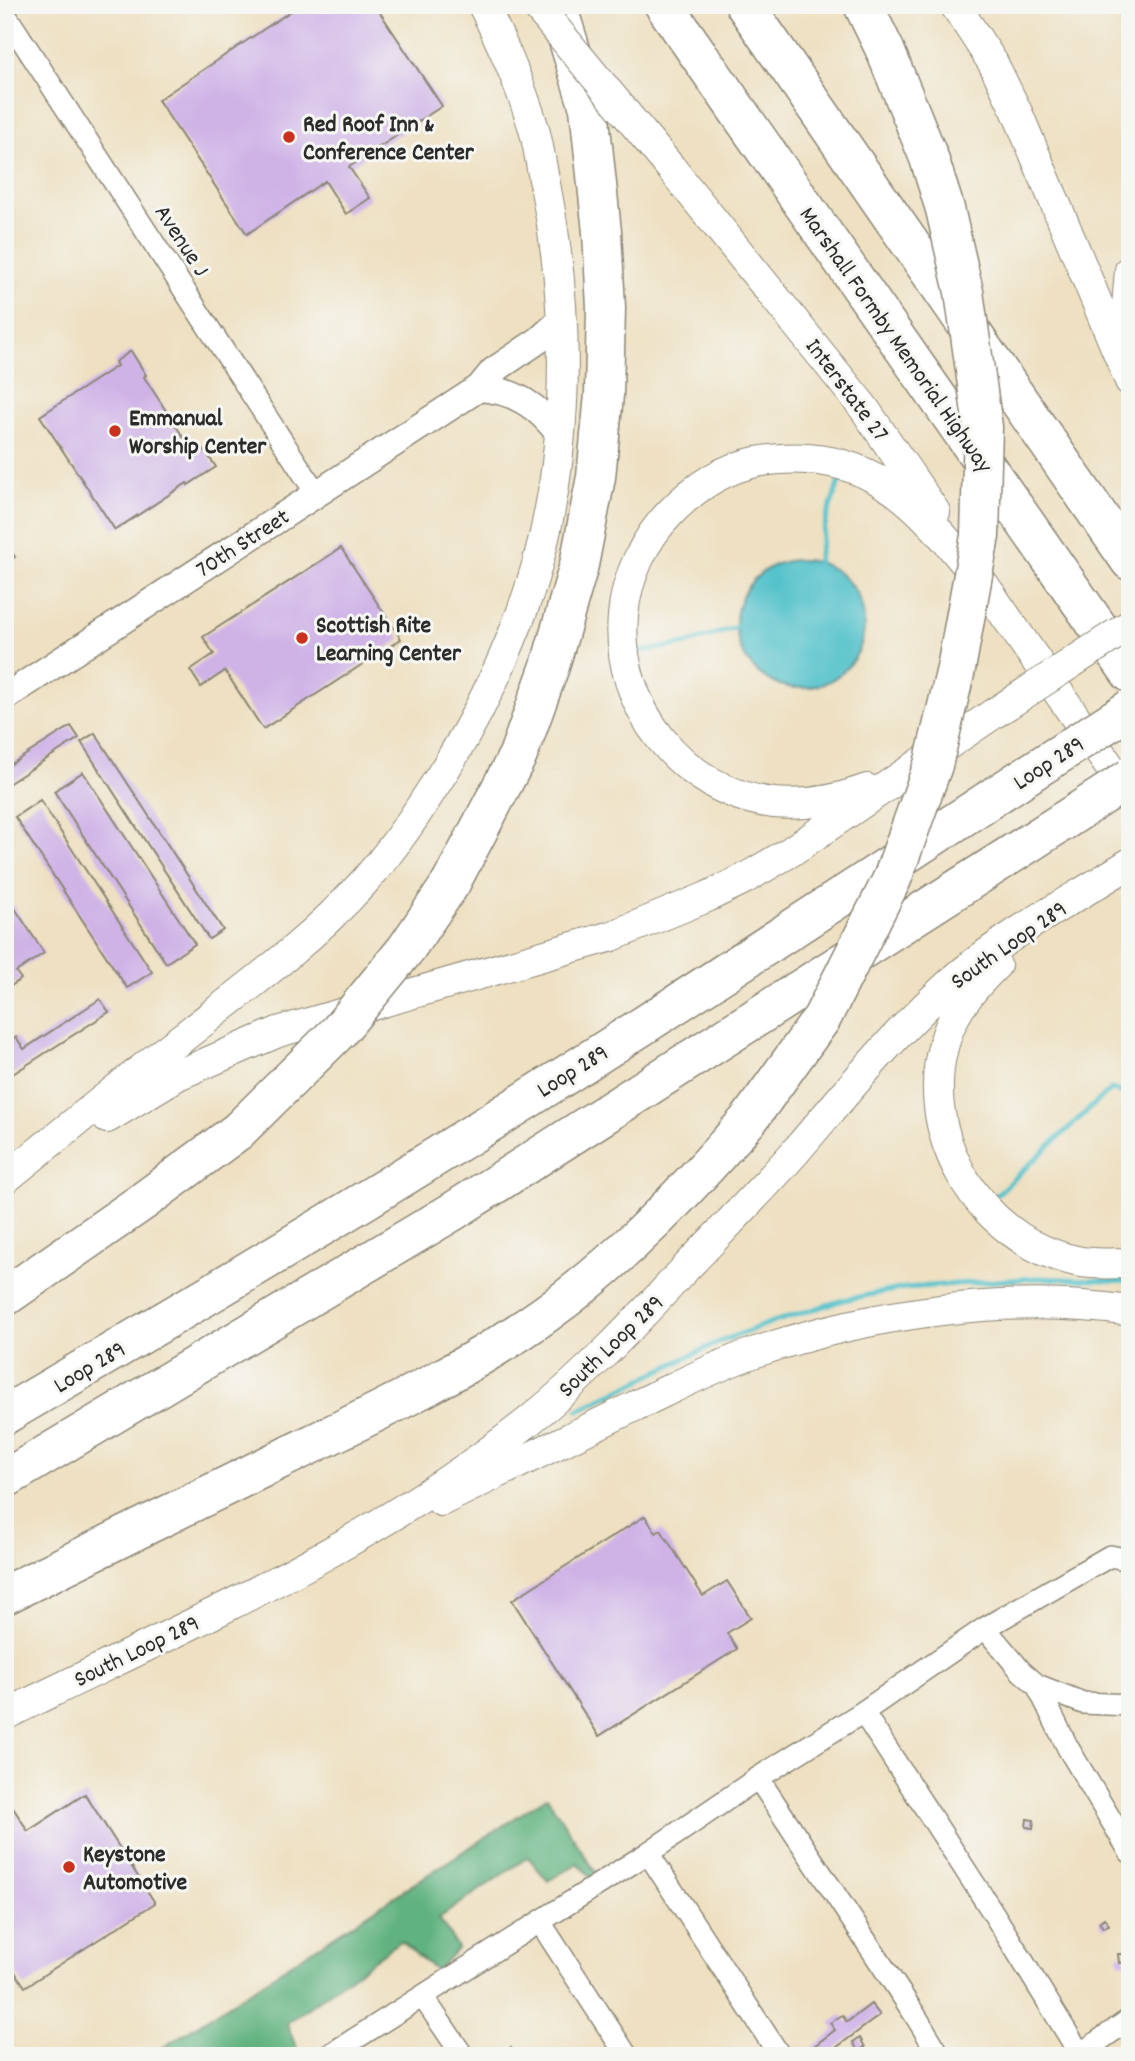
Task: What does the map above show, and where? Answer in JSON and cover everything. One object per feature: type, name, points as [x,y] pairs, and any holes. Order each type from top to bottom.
[{"type":"highway","points":[[5,1297],[142,1202],[238,1131],[339,1031],[406,949],[451,883],[518,755],[550,666],[579,565],[596,477],[604,396],[606,307],[602,232],[589,108],[557,5]]},
{"type":"highway","name":"Marshall Formby Memorial Highway","points":[[664,5],[1130,673]]},
{"type":"highway","points":[[746,5],[1130,561]]},
{"type":"highway","points":[[5,1595],[374,1413],[466,1365],[545,1314],[616,1258],[692,1185],[750,1118],[821,1018],[852,961],[892,879],[933,765],[956,669],[981,537],[983,427],[964,292],[945,209],[929,158],[885,50],[863,5]]},
{"type":"highway","name":"Loop 289","points":[[5,1415],[424,1164],[722,976],[1130,709]]},
{"type":"highway","points":[[5,1479],[463,1205],[1130,778]]},
{"type":"main road","points":[[5,1180],[275,966],[331,917],[366,881],[400,838],[454,757],[479,710],[519,621],[543,537],[559,450],[564,368],[555,242],[534,131],[514,71],[483,5]]},
{"type":"main road","name":"Interstate 27","points":[[536,5],[864,408],[1130,796]]},
{"type":"main road","points":[[955,5],[992,63],[1017,112],[1130,381]]},
{"type":"main road","points":[[1130,270],[1126,318],[1130,354]]},
{"type":"main road","points":[[904,775],[824,802],[786,803],[748,797],[725,789],[683,763],[667,748],[640,707],[624,659],[622,627],[625,600],[632,574],[645,546],[661,522],[709,479],[740,466],[774,459],[829,460],[861,470],[890,486],[929,523],[993,597]]},
{"type":"main road","points":[[5,1180],[178,1075],[278,1032],[612,936],[744,879],[790,852],[1130,625]]},
{"type":"main road","name":"South Loop 289","points":[[5,1715],[293,1572],[380,1524],[528,1422],[624,1334],[774,1175],[876,1059],[947,986],[1046,914],[1119,871]]},
{"type":"main road","points":[[1046,914],[979,982],[957,1010],[937,1071],[940,1124],[946,1143],[967,1184],[980,1202],[1010,1231],[1030,1243],[1077,1261],[1130,1263]]},
{"type":"main road","points":[[293,1572],[688,1381],[753,1353],[859,1324],[947,1309],[1035,1306],[1130,1311]]},
{"type":"street","name":"Avenue J","points":[[5,14],[316,493]]},
{"type":"street","name":"70th Street","points":[[5,697],[479,388],[493,371],[539,340],[561,320]]},
{"type":"street","points":[[479,388],[499,389],[517,396],[539,411],[558,434]]},
{"type":"street","points":[[328,2056],[648,1853],[758,1778],[863,1712],[985,1628],[1110,1556],[1130,1560]]},
{"type":"street","points":[[985,1628],[1021,1671],[1037,1685],[1083,1703],[1130,1705]]},
{"type":"street","points":[[1037,1685],[1068,1748],[1130,1852]]},
{"type":"street","points":[[863,1712],[992,1911],[1079,2055],[1130,2019]]},
{"type":"street","points":[[758,1778],[940,2056]]},
{"type":"street","points":[[648,1853],[780,2056]]},
{"type":"street","points":[[540,1922],[627,2056]]},
{"type":"street","points":[[424,1997],[463,2056]]},
{"type":"green space","points":[[547,1797],[600,1879],[595,1882],[578,1863],[548,1881],[528,1857],[439,1918],[458,1948],[437,1971],[400,1941],[287,2023],[299,2056],[150,2056]]},
{"type":"water","points":[[800,560],[824,565],[845,579],[859,600],[864,624],[859,648],[845,669],[824,683],[800,688],[776,683],[755,669],[741,648],[736,624],[741,600],[755,579],[776,565]]},
{"type":"building","name":"Red Roof Inn & Conference Center","points":[[300,5],[375,5],[442,106],[349,167],[370,198],[346,214],[325,181],[247,234],[158,100]]},
{"type":"building","name":"Emmanual Worship Center","points":[[131,351],[146,375],[144,377],[193,452],[202,447],[216,467],[115,530],[40,416],[117,366],[115,362]]},
{"type":"building","points":[[5,542],[15,557],[5,564]]},
{"type":"building","name":"Scottish Rite Learning Center","points":[[341,548],[401,639],[263,729],[225,671],[201,687],[190,670],[214,654],[203,637]]},
{"type":"building","points":[[71,726],[79,738],[5,786],[5,768]]},
{"type":"building","points":[[95,733],[223,930],[209,939],[81,742]]},
{"type":"building","points":[[83,772],[195,944],[166,963],[54,791]]},
{"type":"building","points":[[40,800],[152,972],[127,988],[15,817]]},
{"type":"building","points":[[5,893],[44,953],[16,972],[21,979],[5,990]]},
{"type":"building","points":[[100,999],[109,1012],[5,1079],[5,1044],[16,1037],[24,1049]]},
{"type":"building","points":[[645,1516],[656,1533],[661,1530],[703,1596],[727,1581],[751,1618],[727,1633],[737,1649],[599,1736],[512,1600]]},
{"type":"building","name":"Keystone Automotive","points":[[85,1794],[155,1903],[25,1987],[5,1957],[5,1801],[8,1800],[28,1831]]},
{"type":"building","points":[[1027,1819],[1034,1820],[1033,1828],[1026,1827]]},
{"type":"building","points":[[1104,1918],[1109,1925],[1103,1928],[1099,1922]]},
{"type":"building","points":[[1118,1954],[1125,1954],[1126,1962],[1119,1963]]},
{"type":"building","points":[[871,2004],[880,2015],[825,2056],[801,2056],[835,2030],[830,2023],[842,2015],[847,2022]]},
{"type":"building","points":[[860,2038],[865,2047],[858,2051],[853,2042]]},
{"type":"building","points":[[511,2047],[518,2056],[504,2056]]},
{"type":"waterway","points":[[817,563],[827,516],[840,479]]},
{"type":"waterway","points":[[637,652],[686,644],[737,627]]},
{"type":"waterway","points":[[994,1197],[1111,1089],[1130,1095]]},
{"type":"waterway","points":[[578,1410],[719,1342],[843,1300],[905,1288],[1035,1278],[1130,1281]]},
{"type":"place","name":"Red Roof Inn & Conference Center","points":[[289,137]]},
{"type":"place","name":"Emmanual Worship Center","points":[[115,431]]},
{"type":"place","name":"Scottish Rite Learning Center","points":[[302,638]]},
{"type":"place","name":"Keystone Automotive","points":[[69,1867]]}]
